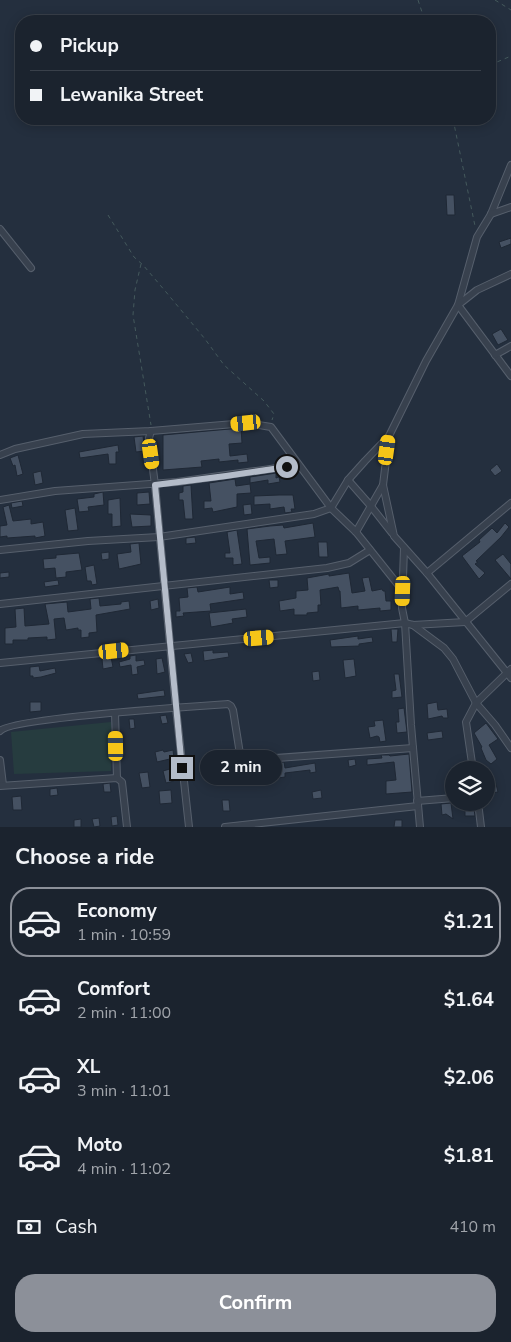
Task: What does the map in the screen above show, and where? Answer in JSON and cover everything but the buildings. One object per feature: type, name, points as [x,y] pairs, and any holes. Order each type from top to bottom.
[{"type":"street","points":[[0,550],[88,541],[159,537],[305,517],[331,508],[348,480],[389,436],[426,361],[458,305],[477,237],[491,214],[511,165]]},
{"type":"street","points":[[491,214],[511,207]]},
{"type":"street","points":[[0,229],[31,268]]},
{"type":"street","points":[[458,305],[477,290],[511,274]]},
{"type":"street","points":[[458,305],[511,376]]},
{"type":"street","points":[[494,355],[511,346]]},
{"type":"street","points":[[0,455],[83,434],[152,431],[246,423],[270,427],[331,508],[356,532],[403,591]]},
{"type":"street","points":[[152,431],[149,438],[189,827]]},
{"type":"street","points":[[389,436],[383,485],[394,536]]},
{"type":"street","points":[[0,500],[64,490],[155,485],[298,465]]},
{"type":"street","points":[[348,480],[509,673],[476,703],[466,722],[472,761]]},
{"type":"street","points":[[356,532],[383,485]]},
{"type":"street","points":[[427,573],[511,503]]},
{"type":"street","points":[[404,548],[402,608],[405,624],[420,827]]},
{"type":"street","points":[[0,604],[340,566],[349,563],[370,550]]},
{"type":"street","points":[[0,662],[405,624],[465,622],[511,584]]},
{"type":"street","points":[[413,625],[433,639],[448,653],[463,675],[476,703],[511,748]]},
{"type":"street","points":[[0,731],[2,728],[24,723],[115,713],[228,704],[231,706],[240,754],[243,758],[249,760],[413,748]]},
{"type":"street","points":[[115,713],[116,778]]},
{"type":"street","points":[[0,760],[1,786],[116,778],[122,782],[127,827]]},
{"type":"street","points":[[225,827],[445,799]]},
{"type":"street","points":[[479,811],[481,827]]},
{"type":"path","points":[[418,0],[423,15]]},
{"type":"path","points":[[495,0],[511,10]]},
{"type":"path","points":[[496,62],[511,56]]},
{"type":"path","points":[[454,125],[477,237]]},
{"type":"path","points":[[108,215],[134,257],[183,312],[222,363],[264,401],[274,414],[270,427]]},
{"type":"path","points":[[141,264],[135,290],[133,315],[152,431]]},
{"type":"green space","points":[[111,722],[111,771],[14,774],[11,732]]},
{"type":"route","points":[[182,768],[155,485],[287,467]]}]
